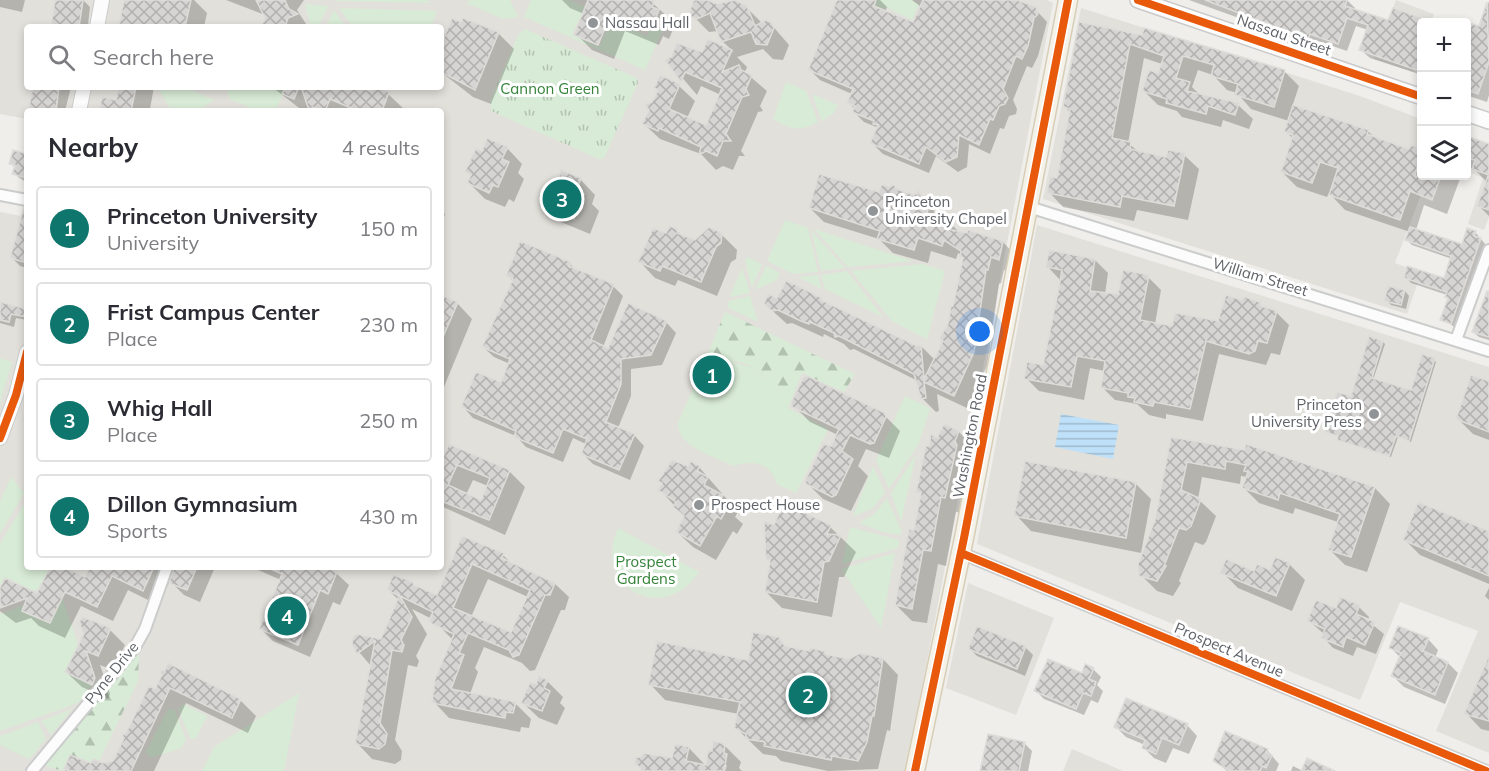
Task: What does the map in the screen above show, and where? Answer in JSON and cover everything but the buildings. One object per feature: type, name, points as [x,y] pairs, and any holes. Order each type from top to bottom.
[{"type":"main road","name":"Washington Road","points":[[915,771],[961,554],[1068,0]]},
{"type":"main road","name":"Nassau Street","points":[[1138,0],[1417,95]]},
{"type":"main road","points":[[1471,114],[1488,118]]},
{"type":"street","points":[[98,24],[102,0]]},
{"type":"street","points":[[80,108],[83,90]]},
{"type":"street","points":[[0,195],[24,199]]},
{"type":"street","name":"William Street","points":[[1029,207],[1489,351]]},
{"type":"street","points":[[1456,340],[1489,250]]},
{"type":"street","points":[[0,438],[16,395],[24,364]]},
{"type":"street","name":"Prospect Avenue","points":[[961,554],[1460,766],[1486,771]]},
{"type":"street","name":"Pyne Drive","points":[[34,768],[135,647],[145,629],[166,570]]},
{"type":"shaded area","points":[[0,0],[1047,0],[1053,3],[906,771],[0,771],[0,212],[24,216],[24,570],[444,570],[444,108],[24,108],[24,118],[0,114]]},
{"type":"shaded area","points":[[1396,0],[1434,14],[1432,18],[1417,18],[1417,50],[1413,72],[1374,59]]},
{"type":"shaded area","points":[[1081,8],[1360,96],[1417,117],[1417,180],[1426,180],[1395,263],[1421,273],[1407,314],[1043,199]]},
{"type":"shaded area","points":[[1481,141],[1489,143],[1489,217],[1484,230],[1468,224],[1483,178],[1471,173]]},
{"type":"shaded area","points":[[1037,225],[1489,367],[1489,753],[1436,731],[1478,631],[1400,602],[1360,700],[977,544]]},
{"type":"shaded area","points":[[968,583],[1054,618],[1016,715],[946,688]]},
{"type":"shaded area","points":[[1072,749],[1123,771],[1063,771]]},
{"type":"green space","points":[[337,0],[426,0],[433,3],[337,1]]},
{"type":"green space","points":[[470,0],[510,0],[518,17],[503,19],[466,3]]},
{"type":"green space","points":[[531,0],[569,0],[585,7],[572,35],[599,47],[612,20],[647,36],[652,25],[663,29],[645,70],[524,17]]},
{"type":"green space","points":[[876,0],[911,0],[919,4],[912,20],[886,7],[877,17],[873,10]]},
{"type":"green space","points":[[305,4],[328,6],[319,24],[310,24]]},
{"type":"green space","points":[[339,8],[437,11],[432,24],[351,24]]},
{"type":"green space","points":[[334,10],[344,24],[327,24]]},
{"type":"green space","name":"Cannon Green","points":[[525,29],[637,78],[638,83],[604,158],[599,159],[491,111],[490,101],[518,35]]},
{"type":"green space","points":[[786,82],[806,91],[818,122],[796,128],[785,126],[773,119]]},
{"type":"green space","points":[[159,90],[191,90],[214,100],[202,108],[170,108]]},
{"type":"green space","points":[[227,90],[285,90],[276,108],[251,108],[230,99]]},
{"type":"green space","points":[[812,94],[838,105],[834,113],[822,121]]},
{"type":"green space","points":[[785,220],[808,228],[818,272],[793,274],[767,261]]},
{"type":"green space","points":[[814,229],[913,261],[848,267]]},
{"type":"green space","points":[[811,230],[845,268],[821,271]]},
{"type":"green space","points":[[747,257],[762,264],[752,288],[745,261]]},
{"type":"green space","points":[[923,264],[945,271],[927,339],[892,321],[851,271]]},
{"type":"green space","points":[[766,266],[780,273],[777,280],[755,290]]},
{"type":"green space","points":[[742,268],[750,293],[730,297]]},
{"type":"green space","points":[[847,271],[883,317],[825,289],[821,275]]},
{"type":"green space","points":[[818,275],[822,289],[798,277]]},
{"type":"green space","points":[[750,296],[758,322],[727,307],[729,301]]},
{"type":"green space","points":[[725,312],[855,374],[844,392],[802,373],[788,408],[764,376],[748,365],[728,361],[701,370]]},
{"type":"green space","points":[[0,358],[12,362],[0,403]]},
{"type":"green space","points":[[729,361],[754,368],[775,387],[788,408],[828,429],[796,493],[777,484],[770,471],[760,464],[748,463],[733,466],[690,445],[679,431],[678,423],[701,370]]},
{"type":"green space","points":[[905,396],[930,408],[919,443],[889,489],[876,460]]},
{"type":"green space","points":[[916,454],[901,522],[891,493]]},
{"type":"green space","points":[[873,466],[885,493],[872,509],[853,516]]},
{"type":"green space","points":[[11,477],[24,493],[0,534],[0,502]]},
{"type":"green space","points":[[887,498],[901,535],[883,532],[859,523],[874,514]]},
{"type":"green space","points":[[24,504],[24,570],[49,570],[40,588],[33,591],[5,578],[0,588],[0,544]]},
{"type":"green space","points":[[850,527],[899,540],[898,548],[842,564]]},
{"type":"green space","name":"Prospect Gardens","points":[[618,528],[699,572],[684,588],[668,596],[651,597],[635,592],[623,582],[614,567],[612,549]]},
{"type":"green space","points":[[895,553],[881,628],[841,569]]},
{"type":"green space","points":[[62,597],[78,644],[65,672],[92,685],[78,703],[0,731],[0,614],[24,605],[22,611],[49,623]]},
{"type":"green space","points":[[139,653],[138,681],[99,761],[93,759],[91,763],[70,755],[63,771],[42,765]]},
{"type":"green space","points":[[299,693],[284,771],[202,771],[214,747]]},
{"type":"green space","points":[[183,704],[207,716],[196,739],[190,738],[178,709]]},
{"type":"green space","points":[[72,709],[51,735],[41,721]]},
{"type":"green space","points":[[168,709],[175,710],[186,740],[181,748],[151,758],[146,752]]},
{"type":"green space","points":[[38,722],[46,739],[29,759],[0,745],[0,736]]},
{"type":"water","points":[[1061,414],[1119,425],[1113,459],[1055,447]]},
{"type":"cycle path","points":[[915,771],[964,538],[1068,0]]},
{"type":"cycle path","points":[[1138,0],[1417,95]]},
{"type":"cycle path","points":[[0,438],[16,395],[24,364]]},
{"type":"cycle path","points":[[961,553],[1486,771]]},
{"type":"place","name":"Nassau Hall","points":[[593,23]]},
{"type":"place","name":"Whig Hall","points":[[562,199]]},
{"type":"place","name":"Princeton University Chapel","points":[[873,211]]},
{"type":"place","name":"Princeton University","points":[[712,375]]},
{"type":"place","name":"Princeton University Press","points":[[1374,414]]},
{"type":"place","name":"Prospect House","points":[[699,505]]},
{"type":"place","name":"Dillon Gymnasium","points":[[287,616]]},
{"type":"place","name":"Frist Campus Center","points":[[808,695]]}]
